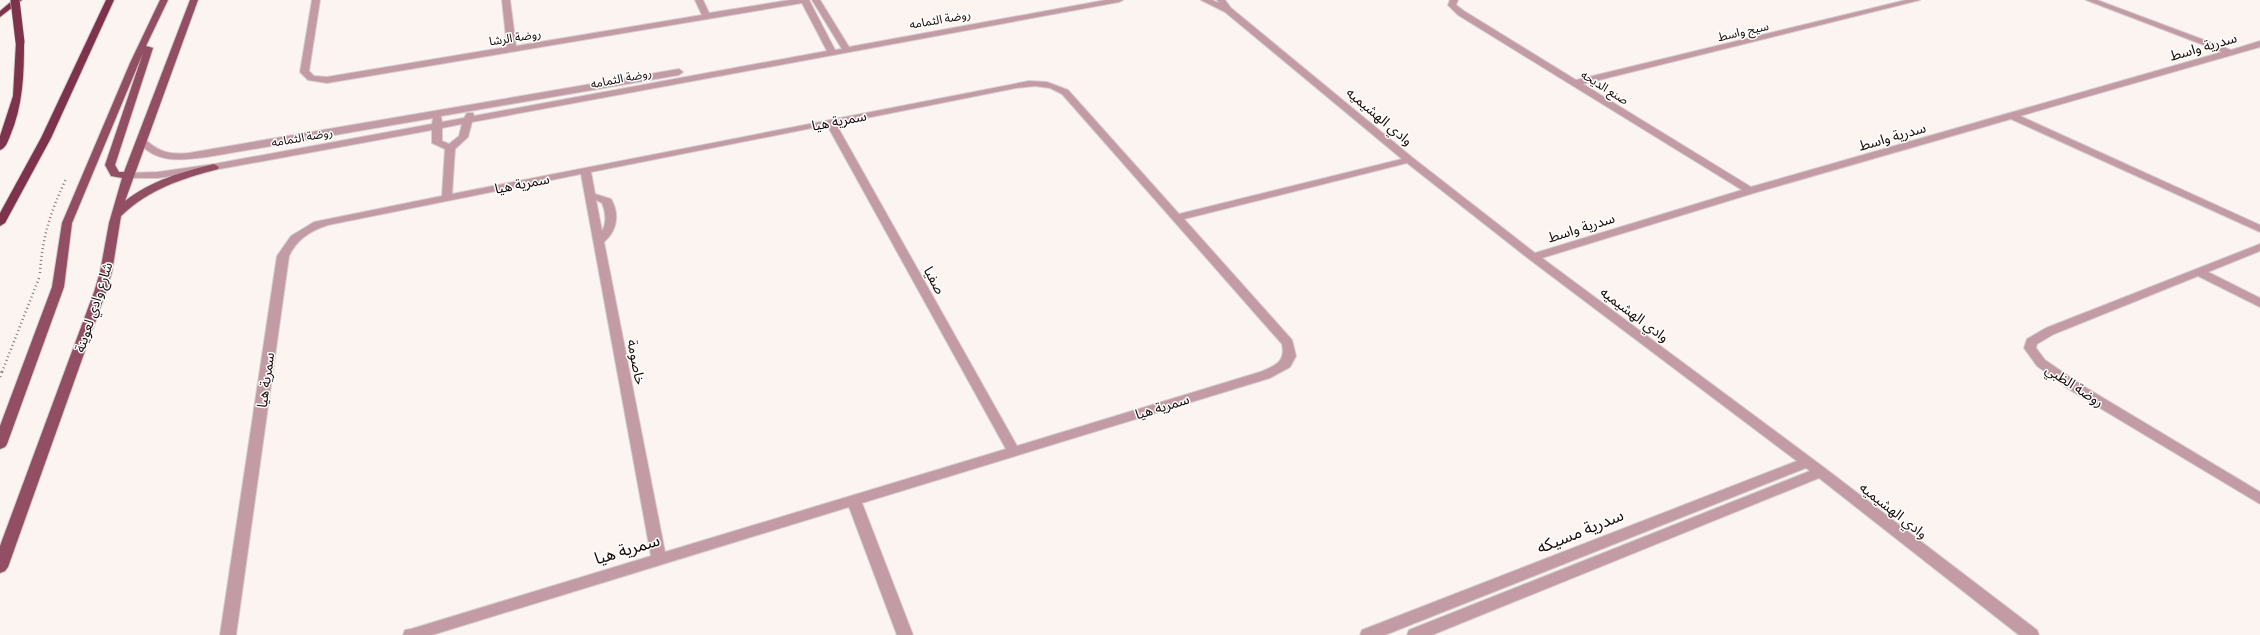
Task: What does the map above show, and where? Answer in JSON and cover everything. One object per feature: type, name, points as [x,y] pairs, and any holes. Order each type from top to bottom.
[{"type":"highway","points":[[0,15],[16,0]]},
{"type":"highway","points":[[0,147],[11,125],[20,87],[20,42],[16,0]]},
{"type":"highway","points":[[0,223],[49,130],[110,0]]},
{"type":"main road","points":[[0,444],[58,287],[63,261],[67,223],[131,70],[164,0]]},
{"type":"main road","name":"شارع وادي لعوينة","points":[[0,567],[100,292],[106,272],[116,215],[127,176],[142,142],[194,0]]},
{"type":"main road","points":[[127,176],[115,174],[110,165],[150,46],[149,34]]},
{"type":"main road","points":[[116,215],[136,196],[156,184],[214,166]]},
{"type":"street","name":"روضة الرشا","points":[[316,0],[304,72],[311,78],[336,80],[805,0],[831,49]]},
{"type":"street","points":[[506,0],[512,50]]},
{"type":"street","points":[[699,0],[707,17]]},
{"type":"street","points":[[816,0],[844,46]]},
{"type":"street","name":"روضة الثمامه","points":[[127,176],[158,175],[214,166],[437,126],[1082,0]]},
{"type":"street","name":"روضة الثمامه","points":[[844,46],[1088,3],[1119,0]]},
{"type":"street","name":"وادي الهشيميه","points":[[1205,0],[1224,5],[1409,160],[1533,256],[1821,472],[2031,635]]},
{"type":"street","name":"صنع الديحه","points":[[1454,0],[1452,5],[1460,12],[1750,191]]},
{"type":"street","name":"سيج واسط","points":[[1576,83],[1916,0]]},
{"type":"street","points":[[2090,0],[2230,52]]},
{"type":"street","name":"سدرية واسط","points":[[1533,256],[1750,191],[2260,44]]},
{"type":"street","name":"روضة الثمامه","points":[[142,142],[149,150],[156,154],[184,157],[831,49]]},
{"type":"street","name":"سمرية هيا","points":[[228,635],[283,256],[287,248],[301,233],[325,222],[1016,85],[1050,85],[1065,92],[1281,333],[1288,343],[1290,355],[1289,360],[1282,367],[1265,375],[410,635]]},
{"type":"street","points":[[447,198],[450,148],[463,137],[469,120],[470,110]]},
{"type":"street","points":[[437,115],[437,143],[450,148]]},
{"type":"street","points":[[2012,116],[2260,229]]},
{"type":"street","name":"صفيا","points":[[830,122],[1014,452]]},
{"type":"street","points":[[1177,218],[1409,160]]},
{"type":"street","name":"خاصومة","points":[[585,170],[659,560]]},
{"type":"street","points":[[590,197],[598,197],[607,201],[612,220],[608,233],[598,242]]},
{"type":"street","name":"روضة الظبي","points":[[2260,247],[2050,331],[2031,342],[2030,348],[2042,364],[2075,387],[2260,499]]},
{"type":"street","points":[[2200,272],[2260,303]]},
{"type":"street","name":"سدرية مسيكه","points":[[1368,635],[1807,462]]},
{"type":"street","points":[[1415,635],[1821,472]]},
{"type":"street","points":[[854,500],[905,635]]}]
